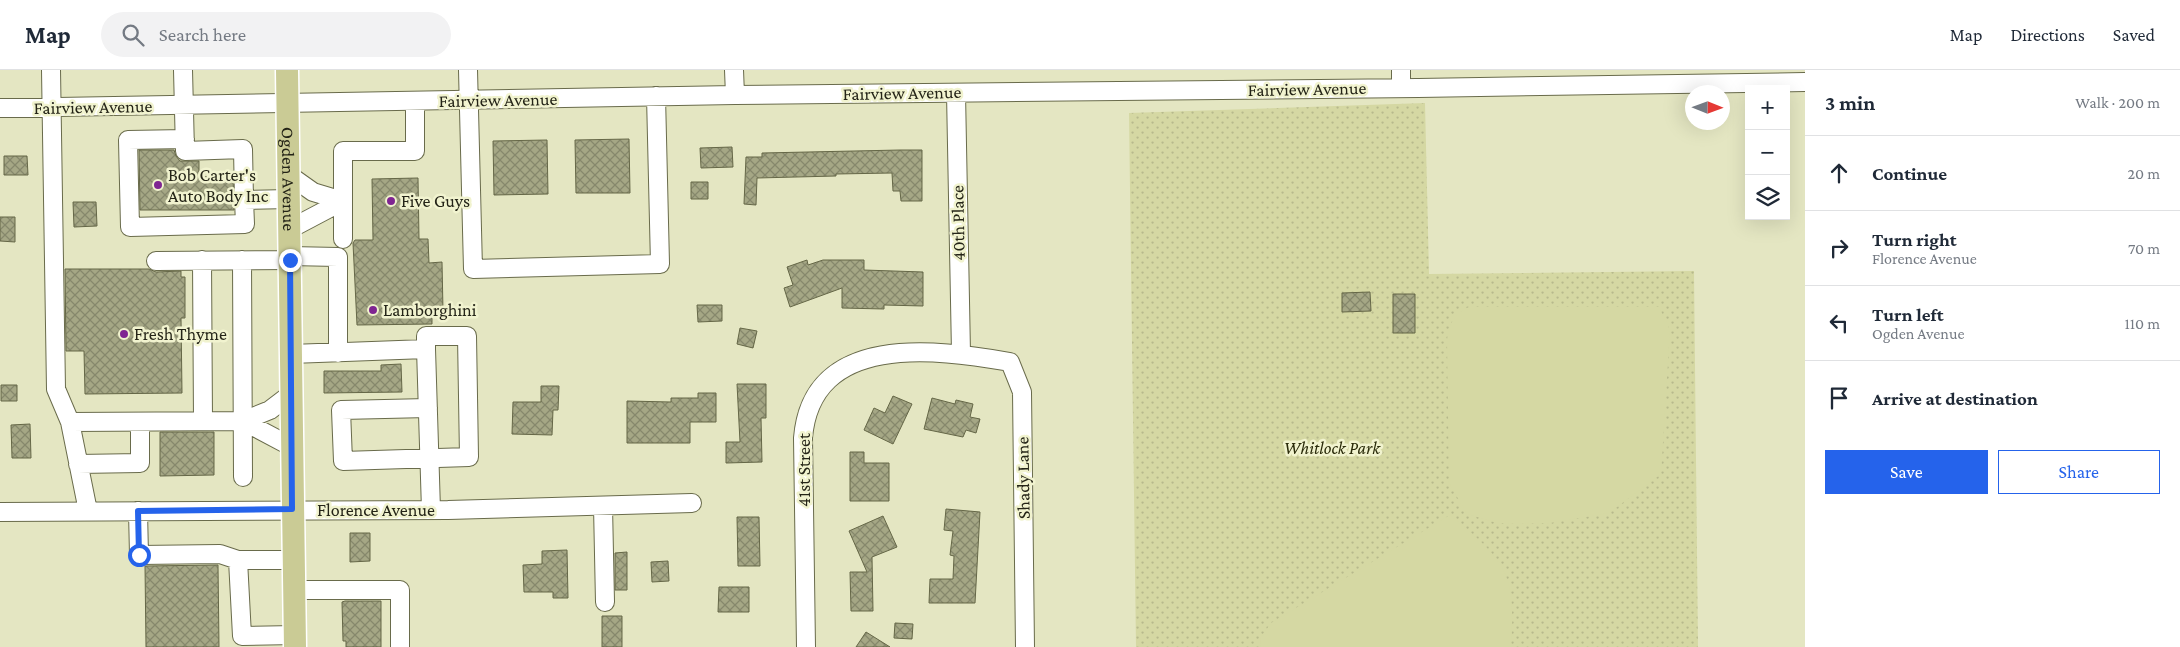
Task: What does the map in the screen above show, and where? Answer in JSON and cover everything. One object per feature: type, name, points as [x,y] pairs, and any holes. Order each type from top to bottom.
[{"type":"main road","name":"Ogden Avenue","points":[[287,70],[295,641]]},
{"type":"street","points":[[52,70],[56,389],[70,422],[88,511]]},
{"type":"street","points":[[183,70],[185,139],[185,151],[243,149],[245,224],[130,227],[128,140],[185,139]]},
{"type":"street","points":[[468,70],[473,269],[660,264],[656,96]]},
{"type":"street","points":[[734,70],[735,95]]},
{"type":"street","points":[[1401,70],[1401,88]]},
{"type":"street","name":"Fairview Avenue","points":[[0,108],[415,102],[656,96],[1805,82]]},
{"type":"street","name":"40th Place","points":[[956,92],[960,353]]},
{"type":"street","points":[[343,239],[343,151],[415,151],[415,102]]},
{"type":"street","points":[[289,175],[312,192],[343,201]]},
{"type":"street","points":[[244,200],[289,199]]},
{"type":"street","points":[[290,228],[343,201]]},
{"type":"street","points":[[156,261],[338,257],[338,353]]},
{"type":"street","points":[[202,260],[203,421]]},
{"type":"street","points":[[242,260],[243,477]]},
{"type":"street","points":[[428,408],[341,410],[343,462],[429,459],[469,457],[467,336],[426,336],[426,349],[428,408],[429,459],[431,510]]},
{"type":"street","points":[[291,354],[426,349]]},
{"type":"street","name":"41st Street","points":[[806,647],[803,438],[805,421],[811,404],[826,380],[859,360],[878,355],[960,353]]},
{"type":"street","name":"Shady Lane","points":[[960,353],[1010,362],[1022,392],[1025,647]]},
{"type":"street","points":[[70,422],[243,421],[270,410],[291,394]]},
{"type":"street","points":[[243,421],[292,447]]},
{"type":"street","points":[[78,464],[140,464],[140,422]]},
{"type":"street","name":"Florence Avenue","points":[[0,512],[292,509],[431,510],[692,504]]},
{"type":"street","points":[[604,506],[605,602]]},
{"type":"street","points":[[138,511],[139,555],[220,554],[238,560],[293,560]]},
{"type":"street","points":[[238,560],[242,636],[295,641]]},
{"type":"street","points":[[294,590],[400,590],[400,647]]},
{"type":"green space","name":"Whitlock Park","points":[[1425,103],[1429,274],[1694,271],[1698,647],[1136,647],[1129,113]]},
{"type":"green space","points":[[1469,307],[1659,307],[1670,330],[1661,474],[1609,513],[1550,523],[1517,524],[1497,523],[1467,514],[1449,483],[1447,342],[1452,321],[1459,313]]},
{"type":"green space","points":[[1450,515],[1484,545],[1496,558],[1504,571],[1512,602],[1511,647],[1260,647],[1261,637],[1271,623]]},
{"type":"building","points":[[629,139],[630,193],[576,193],[575,140]]},
{"type":"building","points":[[547,140],[548,194],[494,195],[493,141]]},
{"type":"building","points":[[732,147],[733,167],[701,168],[700,148]]},
{"type":"building","points":[[139,150],[174,150],[180,161],[199,161],[199,177],[233,176],[234,210],[140,210]]},
{"type":"building","points":[[922,150],[922,201],[901,201],[900,191],[893,191],[892,173],[757,178],[756,205],[744,204],[746,157],[762,157],[762,153]]},
{"type":"building","points":[[4,156],[27,156],[28,175],[4,175]]},
{"type":"building","points":[[418,178],[419,239],[428,239],[429,263],[442,262],[443,311],[432,311],[432,324],[357,325],[353,243],[355,240],[373,240],[372,179]]},
{"type":"building","points":[[691,182],[708,182],[708,199],[691,199]]},
{"type":"building","points":[[73,202],[96,202],[97,226],[74,227]]},
{"type":"building","points":[[0,217],[15,217],[15,242],[0,241]]},
{"type":"building","points":[[807,260],[808,265],[823,260],[864,260],[864,270],[923,272],[923,306],[884,305],[884,309],[842,308],[842,288],[790,307],[784,288],[793,285],[787,267]]},
{"type":"building","name":"Fresh Thyme","points":[[65,269],[181,271],[181,277],[185,277],[185,318],[181,318],[182,393],[85,394],[84,351],[66,351]]},
{"type":"building","points":[[1370,292],[1371,311],[1342,312],[1342,293]]},
{"type":"building","points":[[1393,294],[1415,294],[1415,333],[1393,333]]},
{"type":"building","points":[[697,305],[722,305],[722,321],[698,322]]},
{"type":"building","points":[[740,328],[757,331],[753,348],[737,344]]},
{"type":"building","points":[[401,364],[402,392],[324,393],[324,371],[381,371],[381,365]]},
{"type":"building","points":[[737,384],[766,384],[766,418],[761,418],[762,462],[726,463],[726,442],[740,442]]},
{"type":"building","points":[[1,385],[17,385],[17,401],[1,401]]},
{"type":"building","points":[[541,386],[559,386],[558,410],[553,410],[552,435],[512,434],[513,402],[541,402]]},
{"type":"building","points":[[698,393],[716,393],[716,422],[690,422],[690,443],[627,443],[627,401],[671,402],[671,398],[698,398]]},
{"type":"building","points":[[893,396],[912,404],[893,444],[864,430],[874,408],[885,413]]},
{"type":"building","points":[[932,398],[955,404],[956,400],[973,404],[970,417],[980,419],[976,433],[966,430],[963,437],[924,429]]},
{"type":"building","points":[[30,424],[31,458],[12,458],[11,425]]},
{"type":"building","points":[[160,432],[214,432],[214,475],[160,476]]},
{"type":"building","points":[[850,452],[864,452],[864,463],[889,463],[889,501],[850,501]]},
{"type":"building","points":[[946,509],[980,512],[975,603],[929,603],[930,579],[953,579],[954,556],[950,555],[953,531],[944,530]]},
{"type":"building","points":[[883,516],[897,547],[872,557],[873,611],[851,611],[850,572],[867,572],[849,531]]},
{"type":"building","points":[[737,517],[759,517],[760,566],[738,566]]},
{"type":"building","points":[[350,533],[370,533],[370,561],[350,562]]},
{"type":"building","points":[[567,550],[568,598],[553,598],[553,592],[524,592],[523,565],[542,564],[542,551]]},
{"type":"building","points":[[627,552],[627,590],[615,590],[615,553]]},
{"type":"building","points":[[668,561],[669,581],[652,582],[651,562]]},
{"type":"building","points":[[218,565],[219,647],[146,647],[145,566]]},
{"type":"building","points":[[719,587],[749,587],[749,612],[718,612]]},
{"type":"building","points":[[381,601],[381,647],[346,647],[346,641],[343,641],[342,602]]},
{"type":"building","points":[[602,616],[622,616],[622,647],[602,647]]},
{"type":"building","points":[[895,623],[913,624],[912,639],[894,638]]},
{"type":"building","points":[[866,632],[890,647],[856,647]]},
{"type":"place","name":"Bob Carter's Auto Body Inc","points":[[158,185]]},
{"type":"place","name":"Five Guys","points":[[391,201]]},
{"type":"place","name":"Lamborghini","points":[[373,310]]},
{"type":"place","name":"Fresh Thyme","points":[[124,334]]},
{"type":"route","points":[[139,555],[138,511],[292,509],[290,260]]}]
